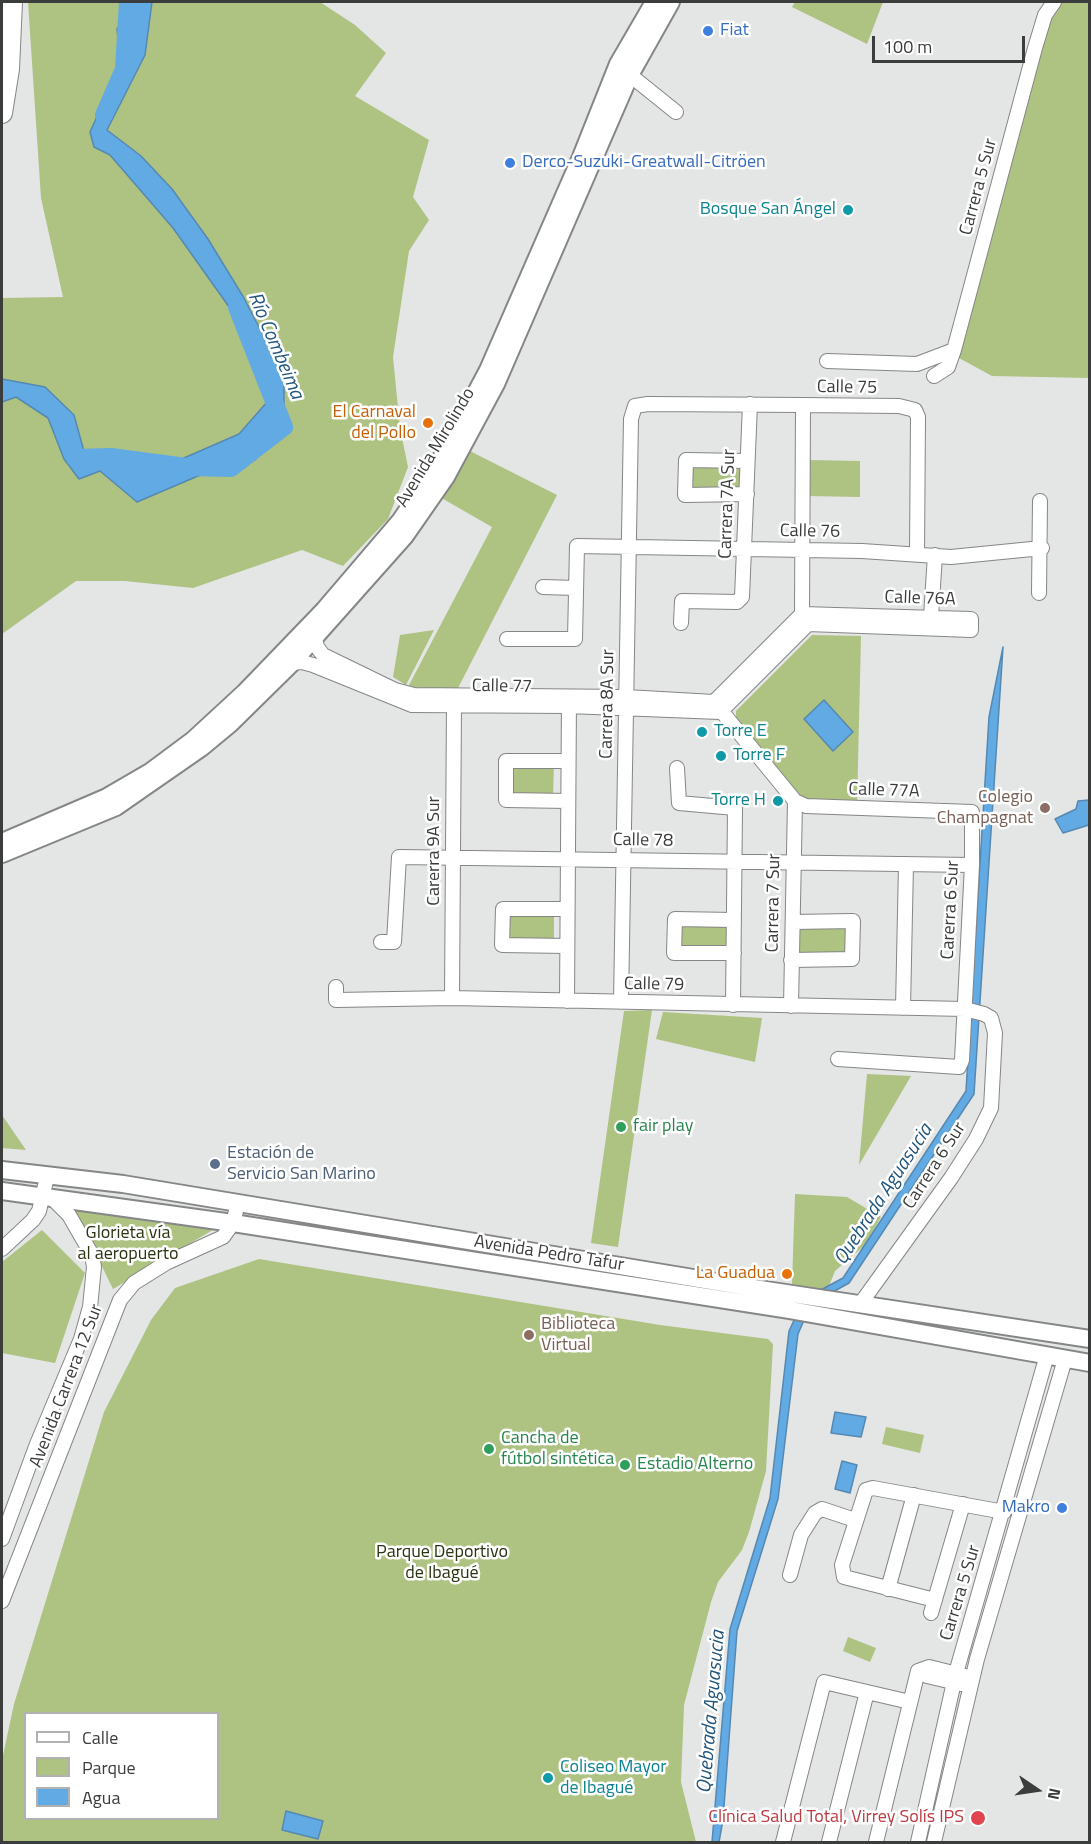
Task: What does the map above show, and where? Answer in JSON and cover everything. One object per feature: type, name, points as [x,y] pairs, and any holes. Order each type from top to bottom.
[{"type":"highway","points":[[2,113],[9,69],[12,2]]},
{"type":"main road","name":"Avenida Mirolindo","points":[[2,842],[107,797],[150,772],[193,740],[245,692],[324,610],[399,521],[436,468],[488,370],[581,157],[618,64],[654,2]]},
{"type":"main road","name":"Avenida Mirolindo","points":[[2,854],[99,815],[135,795],[181,764],[231,724],[292,663],[405,536],[464,446],[523,324],[630,75],[671,2]]},
{"type":"main road","name":"Avenida Pedro Tafur","points":[[2,1170],[47,1177],[63,1176],[238,1203],[1089,1339]]},
{"type":"main road","name":"Avenida Pedro Tafur","points":[[2,1191],[233,1223],[790,1310],[1089,1363]]},
{"type":"street","name":"Carrera 5 Sur","points":[[933,376],[948,367],[954,350],[1035,48],[1045,15],[1054,2]]},
{"type":"street","points":[[630,75],[676,112]]},
{"type":"street","points":[[827,361],[917,364],[954,350]]},
{"type":"street","name":"Calle 75","points":[[635,406],[648,404],[899,406],[915,410],[918,417],[917,553]]},
{"type":"street","name":"Carrera 7A Sur","points":[[681,623],[682,601],[737,602],[742,597],[750,405]]},
{"type":"street","points":[[795,801],[717,707],[805,619],[802,550],[803,405]]},
{"type":"street","name":"Carrera 8A Sur","points":[[621,1002],[631,419],[635,406]]},
{"type":"street","points":[[747,461],[686,460],[685,495],[747,494]]},
{"type":"street","points":[[1040,501],[1042,548],[1040,593]]},
{"type":"street","name":"Carrera 8A Sur","points":[[507,639],[575,639],[577,546]]},
{"type":"street","name":"Calle 76","points":[[577,546],[917,553],[951,557],[1042,548]]},
{"type":"street","points":[[931,617],[935,555]]},
{"type":"street","points":[[543,587],[576,588]]},
{"type":"street","name":"Calle 76A","points":[[805,619],[909,621],[971,630],[971,619],[931,617],[909,621]]},
{"type":"street","name":"Calle 77","points":[[315,639],[323,655],[395,690],[448,702]]},
{"type":"street","name":"Calle 77","points":[[292,663],[302,662],[313,665],[412,705],[448,702],[568,701],[717,707]]},
{"type":"street","points":[[567,1001],[568,701]]},
{"type":"street","name":"Carerra 9A Sur","points":[[448,702],[453,856],[452,998]]},
{"type":"street","points":[[568,760],[506,761],[506,800],[568,801]]},
{"type":"street","points":[[677,768],[679,803],[735,808],[733,1005]]},
{"type":"street","name":"Calle 77A","points":[[795,801],[806,806],[972,812]]},
{"type":"street","name":"Carrera 7 Sur","points":[[791,1006],[795,801]]},
{"type":"street","name":"Carerra 6 Sur","points":[[838,1059],[959,1067],[973,1011],[972,812]]},
{"type":"street","name":"Calle 78","points":[[388,942],[399,857],[567,857],[972,865]]},
{"type":"street","points":[[903,1008],[906,864]]},
{"type":"street","points":[[567,909],[502,909],[502,945],[567,946]]},
{"type":"street","points":[[734,920],[675,919],[674,953],[734,953]]},
{"type":"street","points":[[791,960],[852,959],[853,921],[793,922]]},
{"type":"street","name":"Calle 79","points":[[336,994],[973,1011]]},
{"type":"street","name":"Carrera 6 Sur","points":[[861,1303],[951,1178],[976,1139],[991,1108],[995,1033],[991,1018],[973,1011]]},
{"type":"street","points":[[2,1249],[33,1221],[47,1196],[47,1177]]},
{"type":"street","name":"Avenida Carrera 12 Sur","points":[[2,1539],[37,1444],[81,1339],[90,1307],[94,1267],[92,1255],[69,1215],[47,1196]]},
{"type":"street","points":[[233,1223],[238,1203]]},
{"type":"street","name":"Avenida Carrera 12 Sur","points":[[2,1601],[120,1300],[134,1283],[166,1263],[224,1237],[233,1223]]},
{"type":"street","name":"Carrera 5 Sur","points":[[918,1842],[955,1678],[1047,1355]]},
{"type":"street","name":"Carrera 5 Sur","points":[[934,1842],[972,1682],[1065,1359]]},
{"type":"street","points":[[963,1504],[933,1606],[888,1589],[850,1580],[842,1572],[855,1520],[866,1490],[873,1488],[914,1495],[963,1504],[1004,1512]]},
{"type":"street","points":[[888,1589],[914,1495]]},
{"type":"street","points":[[790,1575],[801,1535],[815,1513],[822,1509],[855,1520]]},
{"type":"street","points":[[876,1842],[918,1671],[929,1667],[955,1678],[972,1682]]},
{"type":"street","points":[[783,1842],[824,1682],[910,1702]]},
{"type":"street","points":[[829,1842],[867,1692]]},
{"type":"green space","points":[[28,2],[320,2],[355,25],[386,53],[355,96],[429,140],[413,197],[429,220],[409,251],[393,357],[400,428],[408,467],[388,519],[343,566],[302,550],[193,588],[125,581],[76,581],[2,634],[2,298],[63,297],[41,198]]},
{"type":"green space","points":[[795,2],[883,2],[867,44],[792,7]]},
{"type":"green space","points":[[1057,2],[1089,2],[1089,378],[992,376],[959,358],[1014,133],[1048,16]]},
{"type":"green space","points":[[458,445],[557,495],[457,690],[408,687],[492,527],[431,492]]},
{"type":"green space","points":[[808,460],[860,461],[860,497],[807,496]]},
{"type":"green space","points":[[740,463],[740,493],[687,493],[688,464]]},
{"type":"green space","points":[[434,630],[406,685],[393,677],[400,635]]},
{"type":"green space","points":[[812,635],[861,636],[857,806],[806,802],[736,728],[736,711]]},
{"type":"green space","points":[[506,761],[554,761],[553,801],[506,800]]},
{"type":"green space","points":[[503,909],[554,910],[554,945],[502,945]]},
{"type":"green space","points":[[677,921],[728,921],[727,951],[676,952]]},
{"type":"green space","points":[[852,923],[851,958],[796,958],[795,927]]},
{"type":"green space","name":"fair play","points":[[652,1010],[618,1247],[591,1243],[624,1011]]},
{"type":"green space","points":[[663,1012],[762,1018],[755,1062],[656,1039]]},
{"type":"green space","points":[[867,1074],[911,1076],[859,1165]]},
{"type":"green space","points":[[2,1115],[26,1150],[2,1148]]},
{"type":"green space","points":[[795,1194],[847,1197],[881,1217],[865,1245],[835,1271],[827,1291],[792,1284]]},
{"type":"green space","name":"Glorieta vía al aeropuerto","points":[[72,1205],[216,1228],[113,1289]]},
{"type":"green space","points":[[42,1230],[85,1273],[55,1363],[2,1353],[2,1262]]},
{"type":"green space","name":"Parque Deportivo de Ibagué","points":[[259,1259],[660,1325],[768,1339],[773,1344],[766,1471],[742,1550],[718,1582],[684,1705],[681,1782],[696,1842],[2,1842],[2,1760],[14,1704],[104,1412],[151,1320],[175,1288]]},
{"type":"green space","points":[[886,1427],[924,1435],[920,1453],[882,1444]]},
{"type":"green space","points":[[848,1637],[876,1648],[870,1662],[843,1651]]},
{"type":"water","points":[[135,2],[152,2],[145,55],[107,130],[141,156],[172,189],[208,239],[244,298],[284,376],[284,416],[255,460],[198,476],[137,502],[100,471],[79,479],[64,459],[48,418],[16,397],[2,402],[2,379],[45,387],[74,415],[85,455],[154,471],[239,434],[268,401],[259,349],[173,228],[110,155],[94,147],[90,132],[100,110],[122,82],[117,29]]},
{"type":"water","name":"Quebrada Aguasucia","points":[[1003,647],[974,1094],[849,1283],[811,1304],[798,1334],[778,1499],[737,1631],[723,1820],[719,1842],[712,1842],[730,1629],[770,1498],[789,1331],[804,1299],[843,1278],[966,1091],[989,717]]},
{"type":"water","points":[[824,700],[853,732],[833,751],[804,719]]},
{"type":"water","points":[[1089,800],[1089,825],[1063,833],[1055,819],[1076,809],[1078,801]]},
{"type":"water","points":[[835,1412],[866,1417],[861,1437],[831,1433]]},
{"type":"water","points":[[842,1461],[857,1465],[850,1493],[835,1489]]},
{"type":"water","points":[[286,1811],[323,1821],[318,1839],[282,1830]]},
{"type":"waterway","name":"Río Combeima","points":[[104,115],[124,69],[128,2]]},
{"type":"waterway","name":"Río Combeima","points":[[75,458],[111,457],[186,467],[231,468],[284,427],[237,307]]},
{"type":"place","name":"Fiat","points":[[708,31]]},
{"type":"place","name":"Derco-Suzuki-Greatwall-Citröen","points":[[510,163]]},
{"type":"place","name":"Bosque San Ángel","points":[[848,210]]},
{"type":"place","name":"El Carnaval del Pollo","points":[[428,423]]},
{"type":"place","name":"Torre E","points":[[702,732]]},
{"type":"place","name":"Torre F","points":[[721,756]]},
{"type":"place","name":"Torre H","points":[[778,801]]},
{"type":"place","name":"Colegio Champagnat","points":[[1045,808]]},
{"type":"place","name":"fair play","points":[[621,1127]]},
{"type":"place","name":"Estación de Servicio San Marino","points":[[215,1164]]},
{"type":"place","name":"La Guadua","points":[[787,1274]]},
{"type":"place","name":"Biblioteca Virtual","points":[[529,1335]]},
{"type":"place","name":"Cancha de fútbol sintética","points":[[489,1449]]},
{"type":"place","name":"Estadio Alterno","points":[[625,1465]]},
{"type":"place","name":"Makro","points":[[1062,1508]]},
{"type":"place","name":"Coliseo Mayor de Ibagué","points":[[548,1778]]},
{"type":"place","name":"Clínica Salud Total, Virrey Solís IPS","points":[[978,1818]]}]
